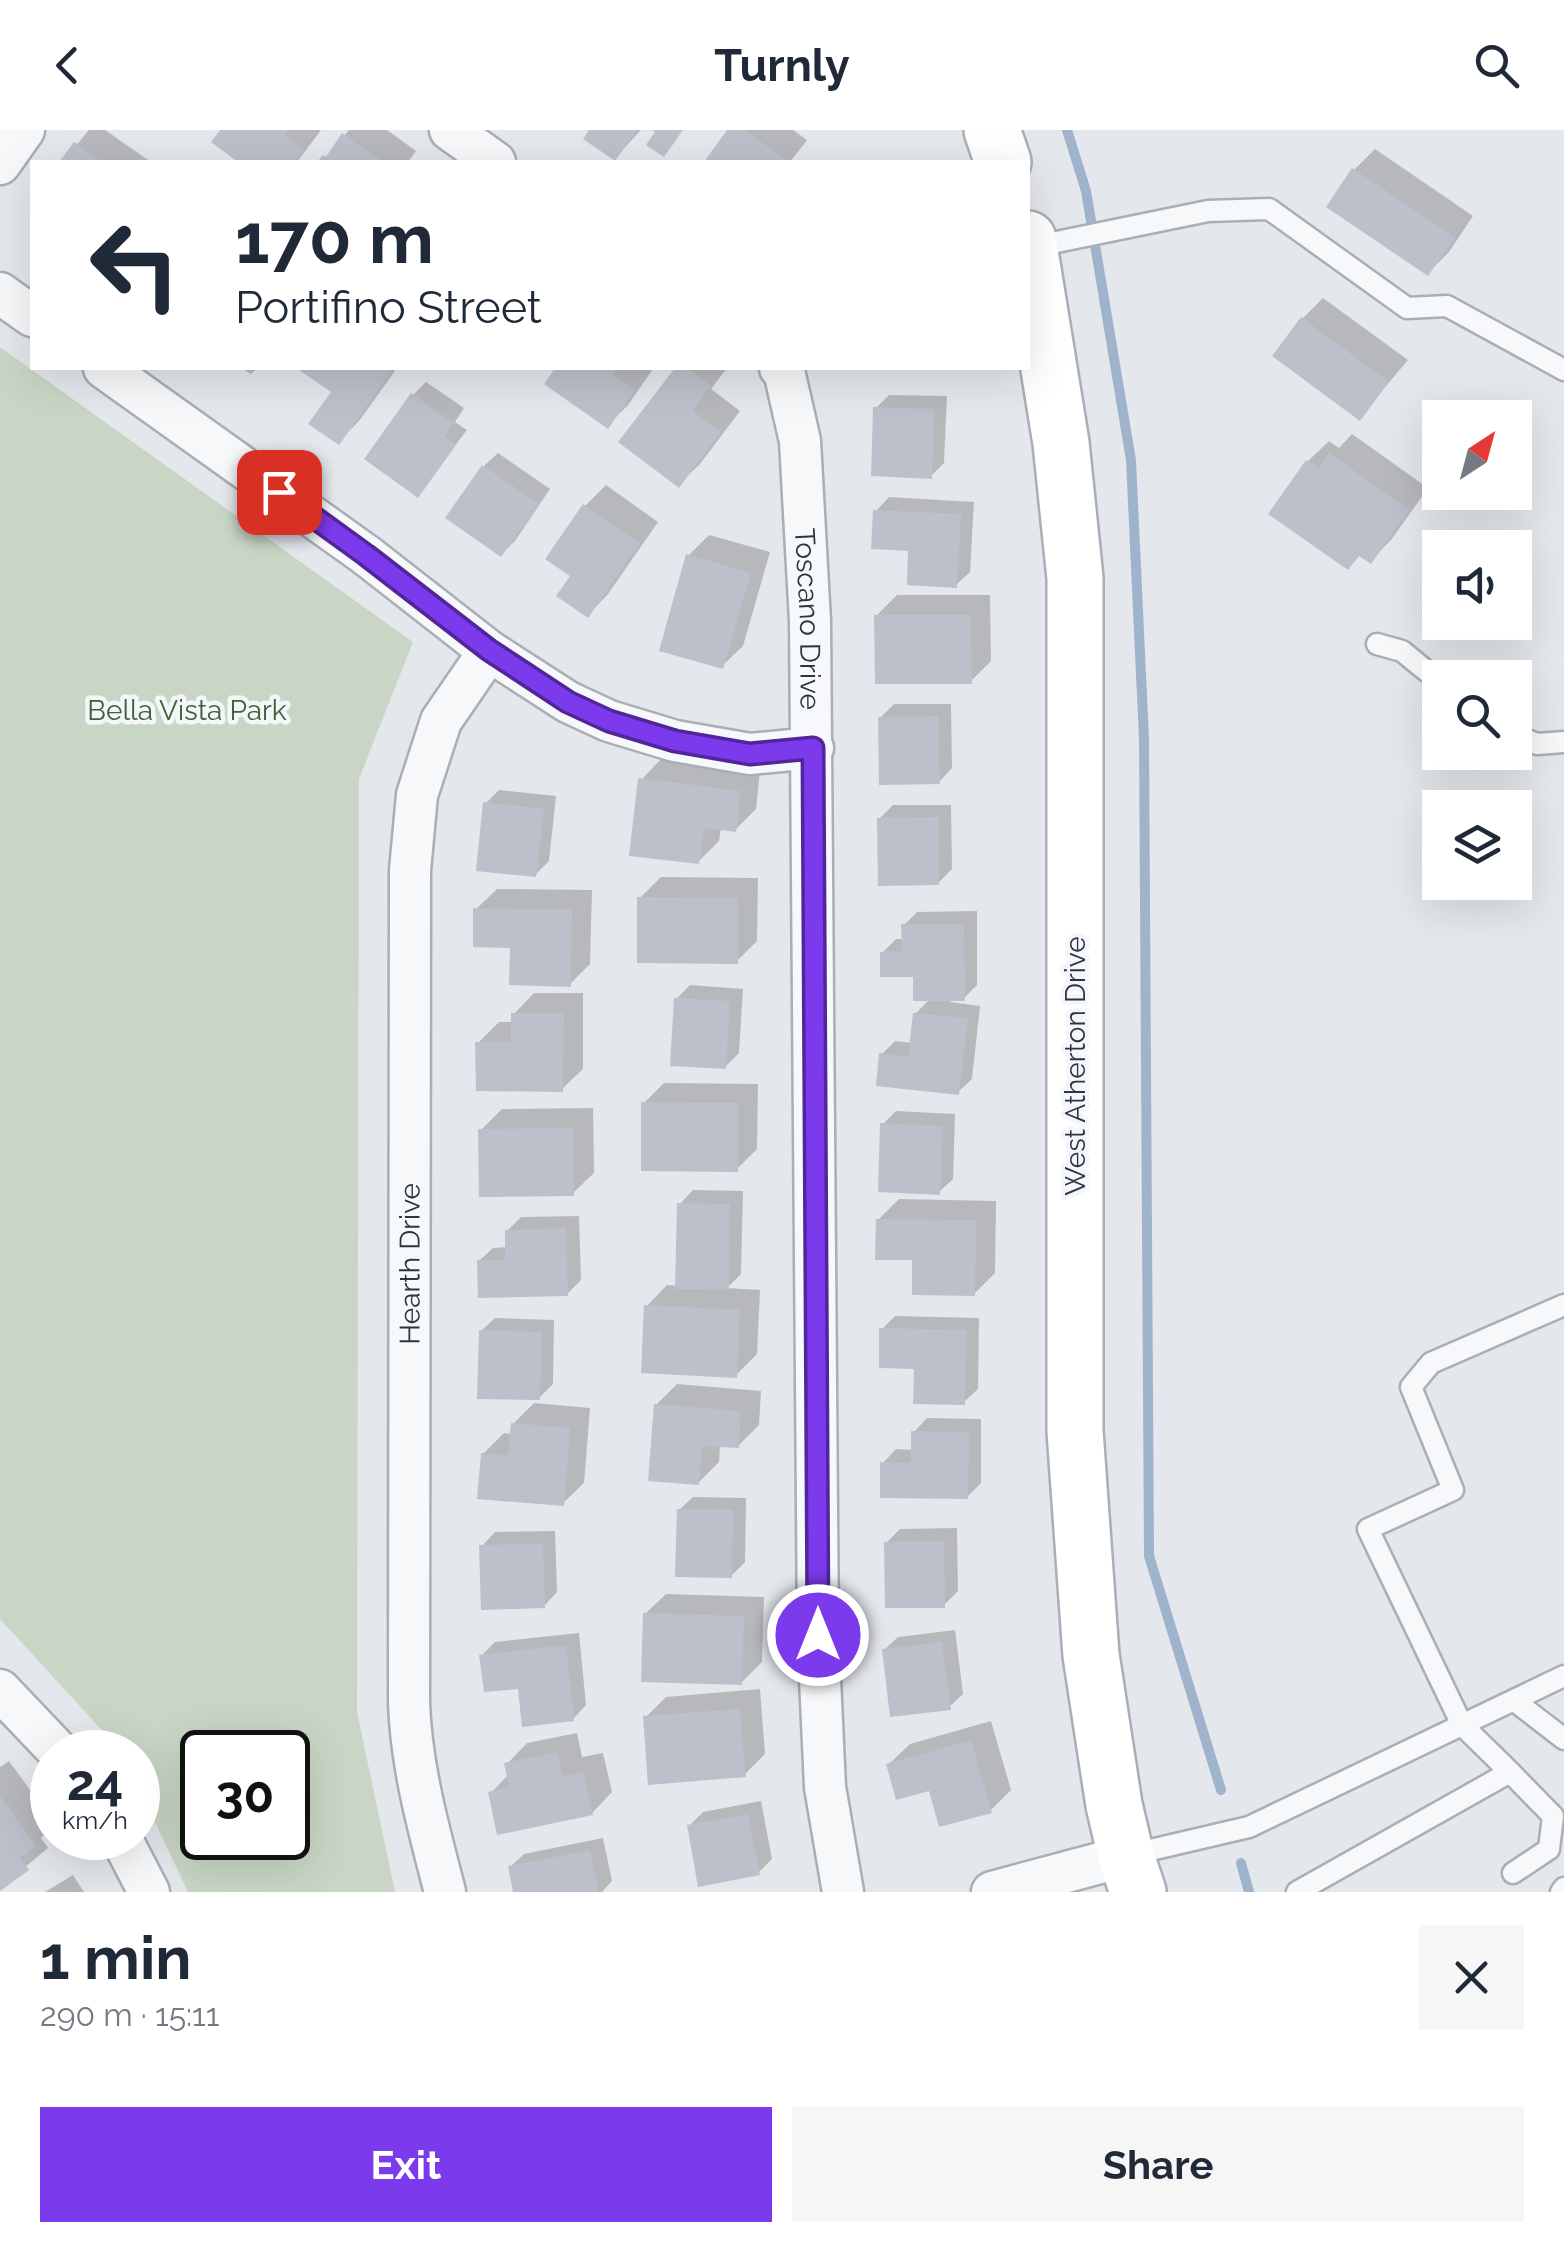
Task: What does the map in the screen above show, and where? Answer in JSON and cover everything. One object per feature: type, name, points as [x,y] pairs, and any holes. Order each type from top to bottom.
[{"type":"street","points":[[0,164],[24,130]]},
{"type":"street","points":[[450,130],[491,160]]},
{"type":"street","points":[[992,130],[1001,160]]},
{"type":"street","name":"West Atherton Drive","points":[[1030,249],[1062,443],[1075,578],[1076,1431],[1091,1655],[1114,1805],[1132,1874]]},
{"type":"street","points":[[0,293],[30,315]]},
{"type":"street","points":[[107,370],[366,555],[489,650],[568,702],[609,721],[675,741],[750,754],[813,748]]},
{"type":"street","name":"Toscano Drive","points":[[783,370],[800,440],[810,621],[818,1635],[825,1787],[843,1892]]},
{"type":"street","name":"Hearth Drive","points":[[444,1892],[423,1805],[408,1702],[410,870],[417,795],[441,721],[489,650]]},
{"type":"street","points":[[0,1690],[38,1730]]},
{"type":"street","points":[[132,1860],[149,1892]]},
{"type":"street","points":[[992,1892],[1132,1874]]},
{"type":"lane","points":[[1030,243],[1208,211],[1270,209],[1407,308],[1448,306],[1564,370]]},
{"type":"lane","points":[[1377,644],[1402,651],[1422,667]]},
{"type":"lane","points":[[1532,742],[1564,742]]},
{"type":"lane","points":[[1564,1305],[1432,1363],[1412,1387],[1453,1490],[1368,1529],[1462,1726],[1553,1816],[1564,1836]]},
{"type":"lane","points":[[1132,1874],[1248,1827],[1564,1676]]},
{"type":"lane","points":[[1516,1702],[1564,1739]]},
{"type":"lane","points":[[1297,1892],[1510,1772]]},
{"type":"lane","points":[[1513,1874],[1549,1849],[1553,1816]]},
{"type":"green space","name":"Bella Vista Park","points":[[0,347],[413,642],[359,779],[357,1712],[395,1892],[188,1892],[160,1833],[160,1730],[102,1730],[0,1619]]},
{"type":"building","points":[[220,130],[288,130],[284,135],[304,150],[296,160],[235,160],[211,142]]},
{"type":"building","points":[[589,130],[637,130],[616,160],[583,139]]},
{"type":"building","points":[[651,130],[683,130],[664,157],[646,145],[655,132]]},
{"type":"building","points":[[727,130],[744,130],[787,160],[705,160]]},
{"type":"building","points":[[342,133],[380,160],[319,160],[326,157]]},
{"type":"building","points":[[74,142],[99,160],[60,160]]},
{"type":"building","points":[[1352,168],[1455,237],[1428,276],[1326,207]]},
{"type":"building","points":[[1301,317],[1389,382],[1360,421],[1272,356]]},
{"type":"building","points":[[299,370],[393,370],[339,445],[308,424],[331,392]]},
{"type":"building","points":[[554,370],[617,370],[613,375],[635,390],[608,429],[544,384]]},
{"type":"building","points":[[673,370],[690,370],[711,385],[692,411],[721,432],[679,488],[618,442]]},
{"type":"building","points":[[411,393],[453,423],[444,436],[456,445],[418,498],[364,459]]},
{"type":"building","points":[[873,407],[934,409],[932,479],[871,476]]},
{"type":"building","points":[[1329,453],[1409,510],[1371,564],[1359,556],[1348,570],[1268,514],[1306,460],[1319,468]]},
{"type":"building","points":[[482,465],[539,504],[501,557],[445,518]]},
{"type":"building","points":[[583,504],[640,543],[588,618],[556,596],[570,576],[545,559]]},
{"type":"building","points":[[873,510],[961,514],[957,588],[907,585],[908,551],[871,549]]},
{"type":"building","points":[[686,554],[751,573],[723,669],[659,651]]},
{"type":"building","points":[[874,615],[971,615],[972,684],[875,684]]},
{"type":"building","points":[[938,716],[940,784],[879,785],[878,717]]},
{"type":"building","points":[[638,778],[741,791],[736,832],[704,828],[699,864],[629,856]]},
{"type":"building","points":[[483,802],[544,809],[536,877],[476,871]]},
{"type":"building","points":[[939,817],[939,885],[878,886],[877,818]]},
{"type":"building","points":[[637,897],[738,898],[738,964],[637,963]]},
{"type":"building","points":[[473,908],[572,910],[571,987],[509,985],[510,948],[473,947]]},
{"type":"building","points":[[901,924],[964,924],[965,1001],[913,1001],[913,977],[880,977],[880,952],[902,951]]},
{"type":"building","points":[[674,998],[730,1001],[726,1069],[670,1066]]},
{"type":"building","points":[[511,1013],[564,1013],[563,1092],[476,1091],[475,1042],[511,1042]]},
{"type":"building","points":[[913,1013],[968,1018],[959,1095],[876,1086],[879,1053],[908,1057]]},
{"type":"building","points":[[641,1102],[738,1103],[738,1172],[641,1171]]},
{"type":"building","points":[[880,1123],[943,1126],[940,1195],[878,1192]]},
{"type":"building","points":[[574,1128],[574,1196],[479,1197],[478,1129]]},
{"type":"building","points":[[677,1203],[730,1204],[729,1290],[675,1289]]},
{"type":"building","points":[[876,1219],[976,1220],[975,1296],[912,1295],[912,1260],[875,1260]]},
{"type":"building","points":[[566,1228],[568,1296],[478,1298],[477,1260],[505,1260],[505,1230]]},
{"type":"building","points":[[644,1305],[740,1310],[737,1378],[641,1373]]},
{"type":"building","points":[[879,1328],[967,1330],[965,1405],[913,1404],[914,1369],[879,1368]]},
{"type":"building","points":[[479,1330],[542,1332],[540,1400],[477,1399]]},
{"type":"building","points":[[654,1404],[741,1411],[739,1448],[702,1446],[699,1485],[648,1481]]},
{"type":"building","points":[[511,1423],[570,1428],[564,1506],[477,1499],[481,1453],[508,1455]]},
{"type":"building","points":[[911,1431],[969,1432],[968,1499],[880,1498],[880,1462],[911,1463]]},
{"type":"building","points":[[677,1509],[733,1510],[732,1578],[675,1577]]},
{"type":"building","points":[[944,1541],[945,1608],[885,1608],[884,1542]]},
{"type":"building","points":[[543,1544],[545,1608],[481,1610],[479,1545]]},
{"type":"building","points":[[643,1613],[744,1616],[742,1685],[641,1682]]},
{"type":"building","points":[[942,1642],[951,1710],[890,1717],[882,1649]]},
{"type":"building","points":[[566,1645],[574,1721],[522,1727],[518,1689],[484,1692],[479,1655]]},
{"type":"building","points":[[740,1709],[746,1777],[648,1785],[643,1716]]},
{"type":"building","points":[[971,1740],[992,1813],[939,1827],[929,1791],[896,1800],[886,1764]]},
{"type":"building","points":[[557,1752],[562,1776],[583,1772],[593,1815],[497,1835],[488,1792],[509,1787],[504,1763]]},
{"type":"building","points":[[0,1796],[30,1838],[30,1850],[20,1858],[29,1870],[0,1891]]},
{"type":"building","points":[[748,1814],[760,1875],[698,1887],[687,1825]]},
{"type":"building","points":[[590,1850],[599,1892],[513,1892],[508,1866]]},
{"type":"waterway","points":[[1067,130],[1086,191],[1131,460],[1144,739],[1149,1556],[1221,1790]]},
{"type":"waterway","points":[[1241,1863],[1249,1892]]},
{"type":"route","points":[[279,492],[489,650],[568,702],[609,721],[675,741],[750,754],[813,748],[818,1635]]}]
